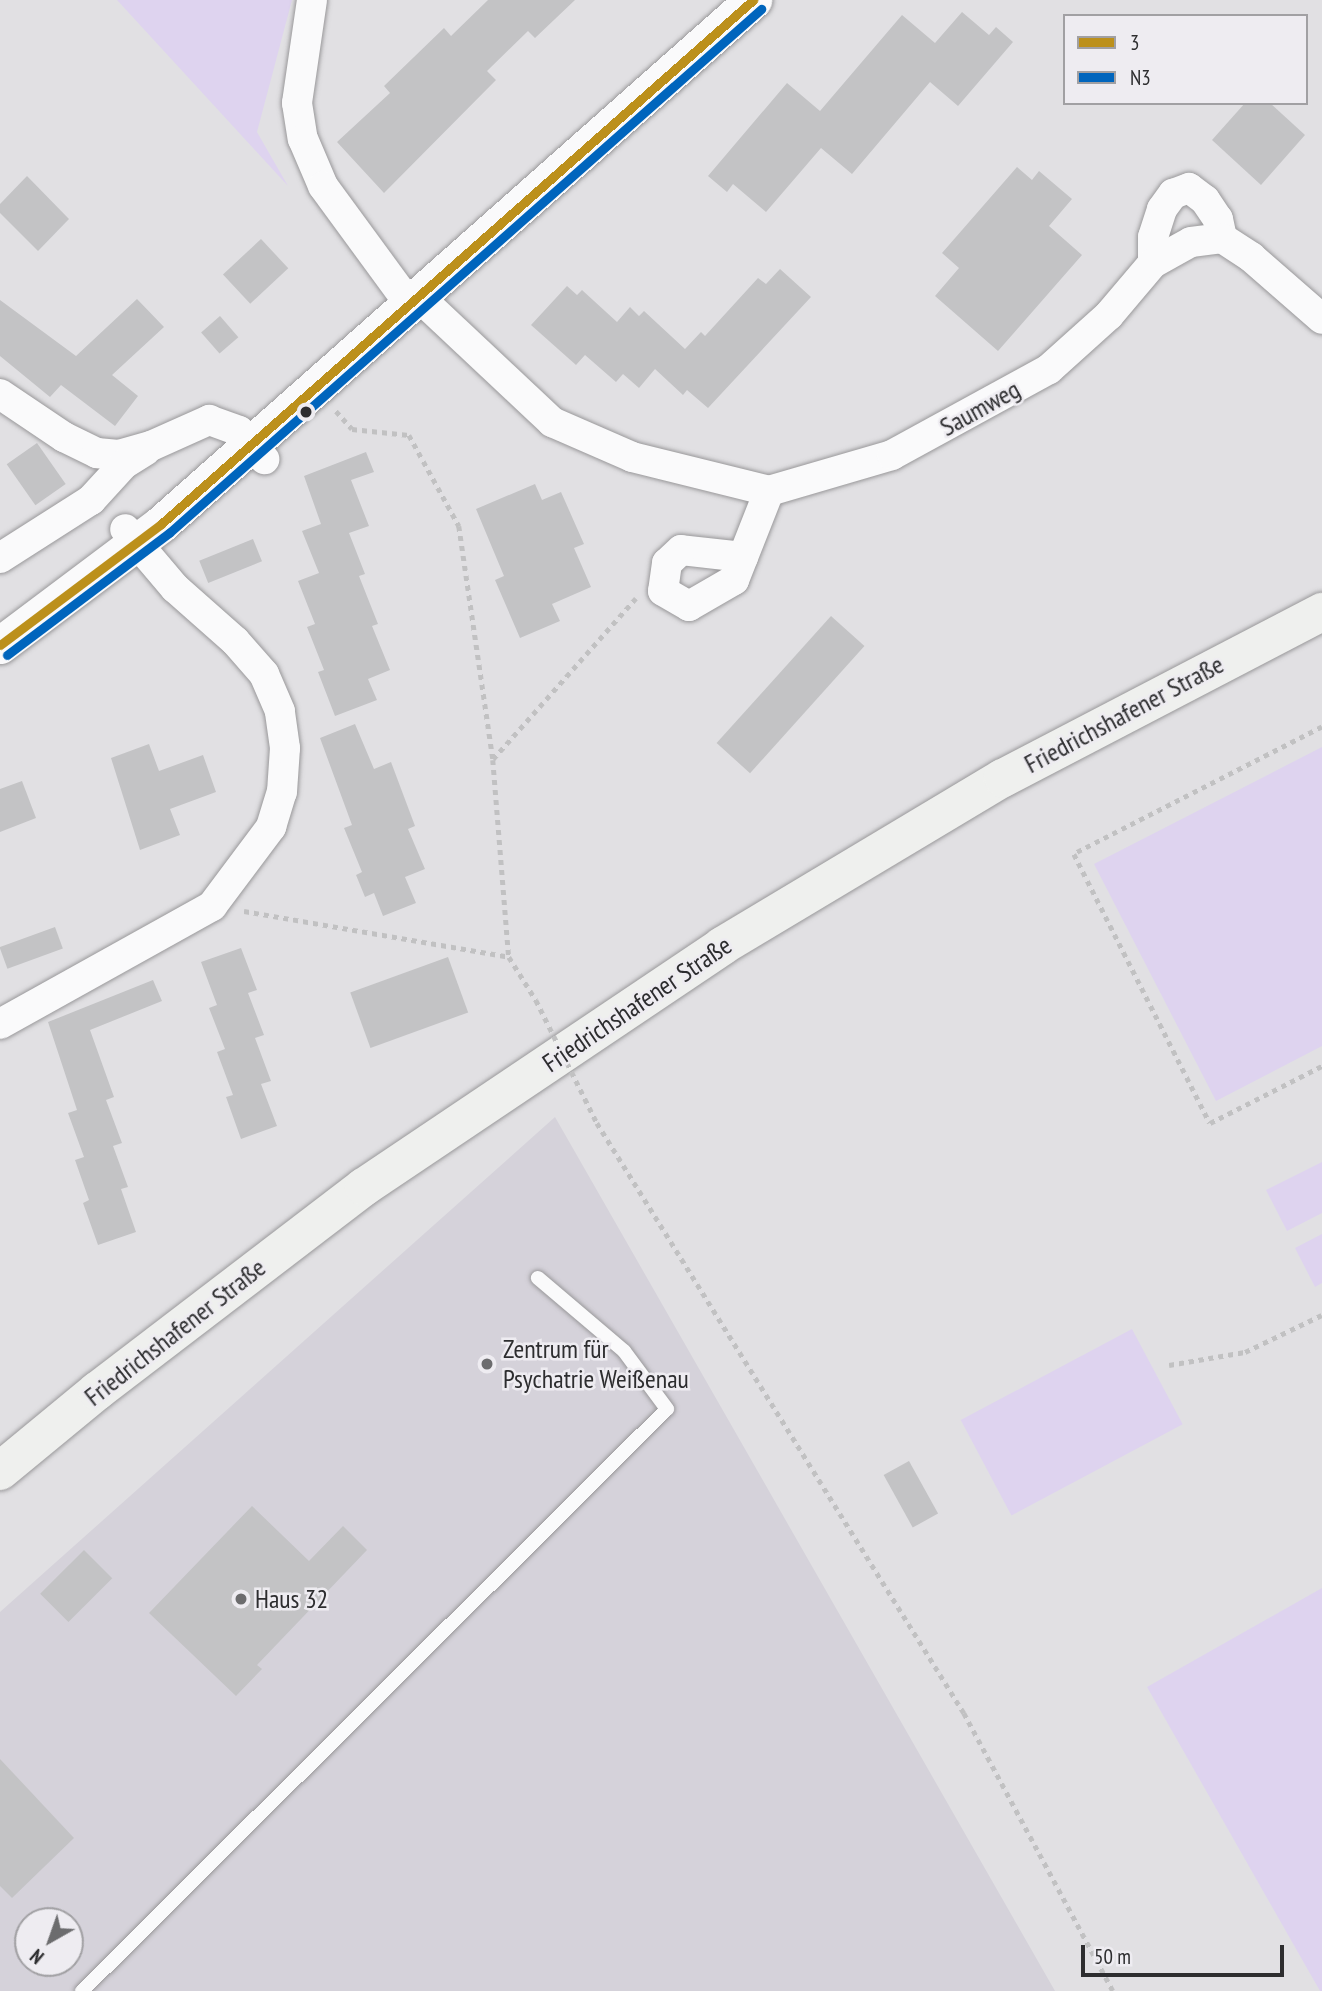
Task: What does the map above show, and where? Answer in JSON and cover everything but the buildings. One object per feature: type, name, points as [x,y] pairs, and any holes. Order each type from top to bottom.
[{"type":"main road","name":"Friedrichshafener Straße","points":[[0,1471],[97,1391],[364,1187],[722,946],[1003,778],[1322,612]]},
{"type":"street","points":[[312,0],[297,103],[303,139],[323,186],[414,301],[552,422],[632,457],[769,491],[734,580],[689,606],[663,592],[667,564],[681,550],[743,557]]},
{"type":"street","points":[[0,645],[131,536],[258,452],[414,301],[753,0]]},
{"type":"street","points":[[1153,263],[1153,237],[1162,209],[1173,194],[1189,188],[1205,200],[1219,219],[1222,238],[1251,257],[1322,319]]},
{"type":"street","name":"Saumweg","points":[[769,491],[892,455],[1049,369],[1109,315],[1153,263],[1191,242],[1222,238]]},
{"type":"street","points":[[0,394],[64,437],[97,453],[119,455],[151,446],[209,420],[227,423],[258,452]]},
{"type":"street","points":[[0,558],[91,500],[124,464],[151,446]]},
{"type":"street","points":[[0,1024],[212,906],[271,827],[282,792],[285,748],[280,711],[264,674],[131,536]]},
{"type":"lane","points":[[82,1991],[667,1409],[624,1351],[538,1278]]},
{"type":"path","points":[[329,403],[352,429],[409,435],[459,526],[493,760],[509,957],[536,1000],[597,1123],[964,1713],[1113,1991]]},
{"type":"path","points":[[493,760],[667,564]]},
{"type":"path","points":[[1322,727],[1074,854],[1210,1123],[1322,1066]]},
{"type":"path","points":[[212,906],[509,957]]},
{"type":"path","points":[[1169,1364],[1245,1352],[1322,1315]]},
{"type":"shaded area","points":[[117,0],[292,0],[257,132],[288,186]]},
{"type":"shaded area","points":[[1322,747],[1322,1046],[1216,1101],[1094,864]]},
{"type":"shaded area","name":"Zentrum für Psychatrie Weißenau","points":[[555,1117],[1055,1991],[0,1991],[0,1612]]},
{"type":"shaded area","points":[[1322,1162],[1322,1213],[1287,1231],[1266,1190]]},
{"type":"shaded area","points":[[1322,1234],[1322,1283],[1315,1287],[1295,1248]]},
{"type":"shaded area","points":[[1132,1329],[1183,1424],[1011,1515],[961,1420]]},
{"type":"shaded area","points":[[1322,1588],[1322,1991],[1320,1991],[1147,1687]]},
{"type":"transit line","name":"3","points":[[0,645],[161,524],[753,0]]},
{"type":"transit line","name":"N3","points":[[7,655],[169,533],[761,9]]},
{"type":"place","name":"Zentrum für Psychatrie Weißenau","points":[[487,1364]]},
{"type":"place","name":"Haus 32","points":[[241,1599]]}]
